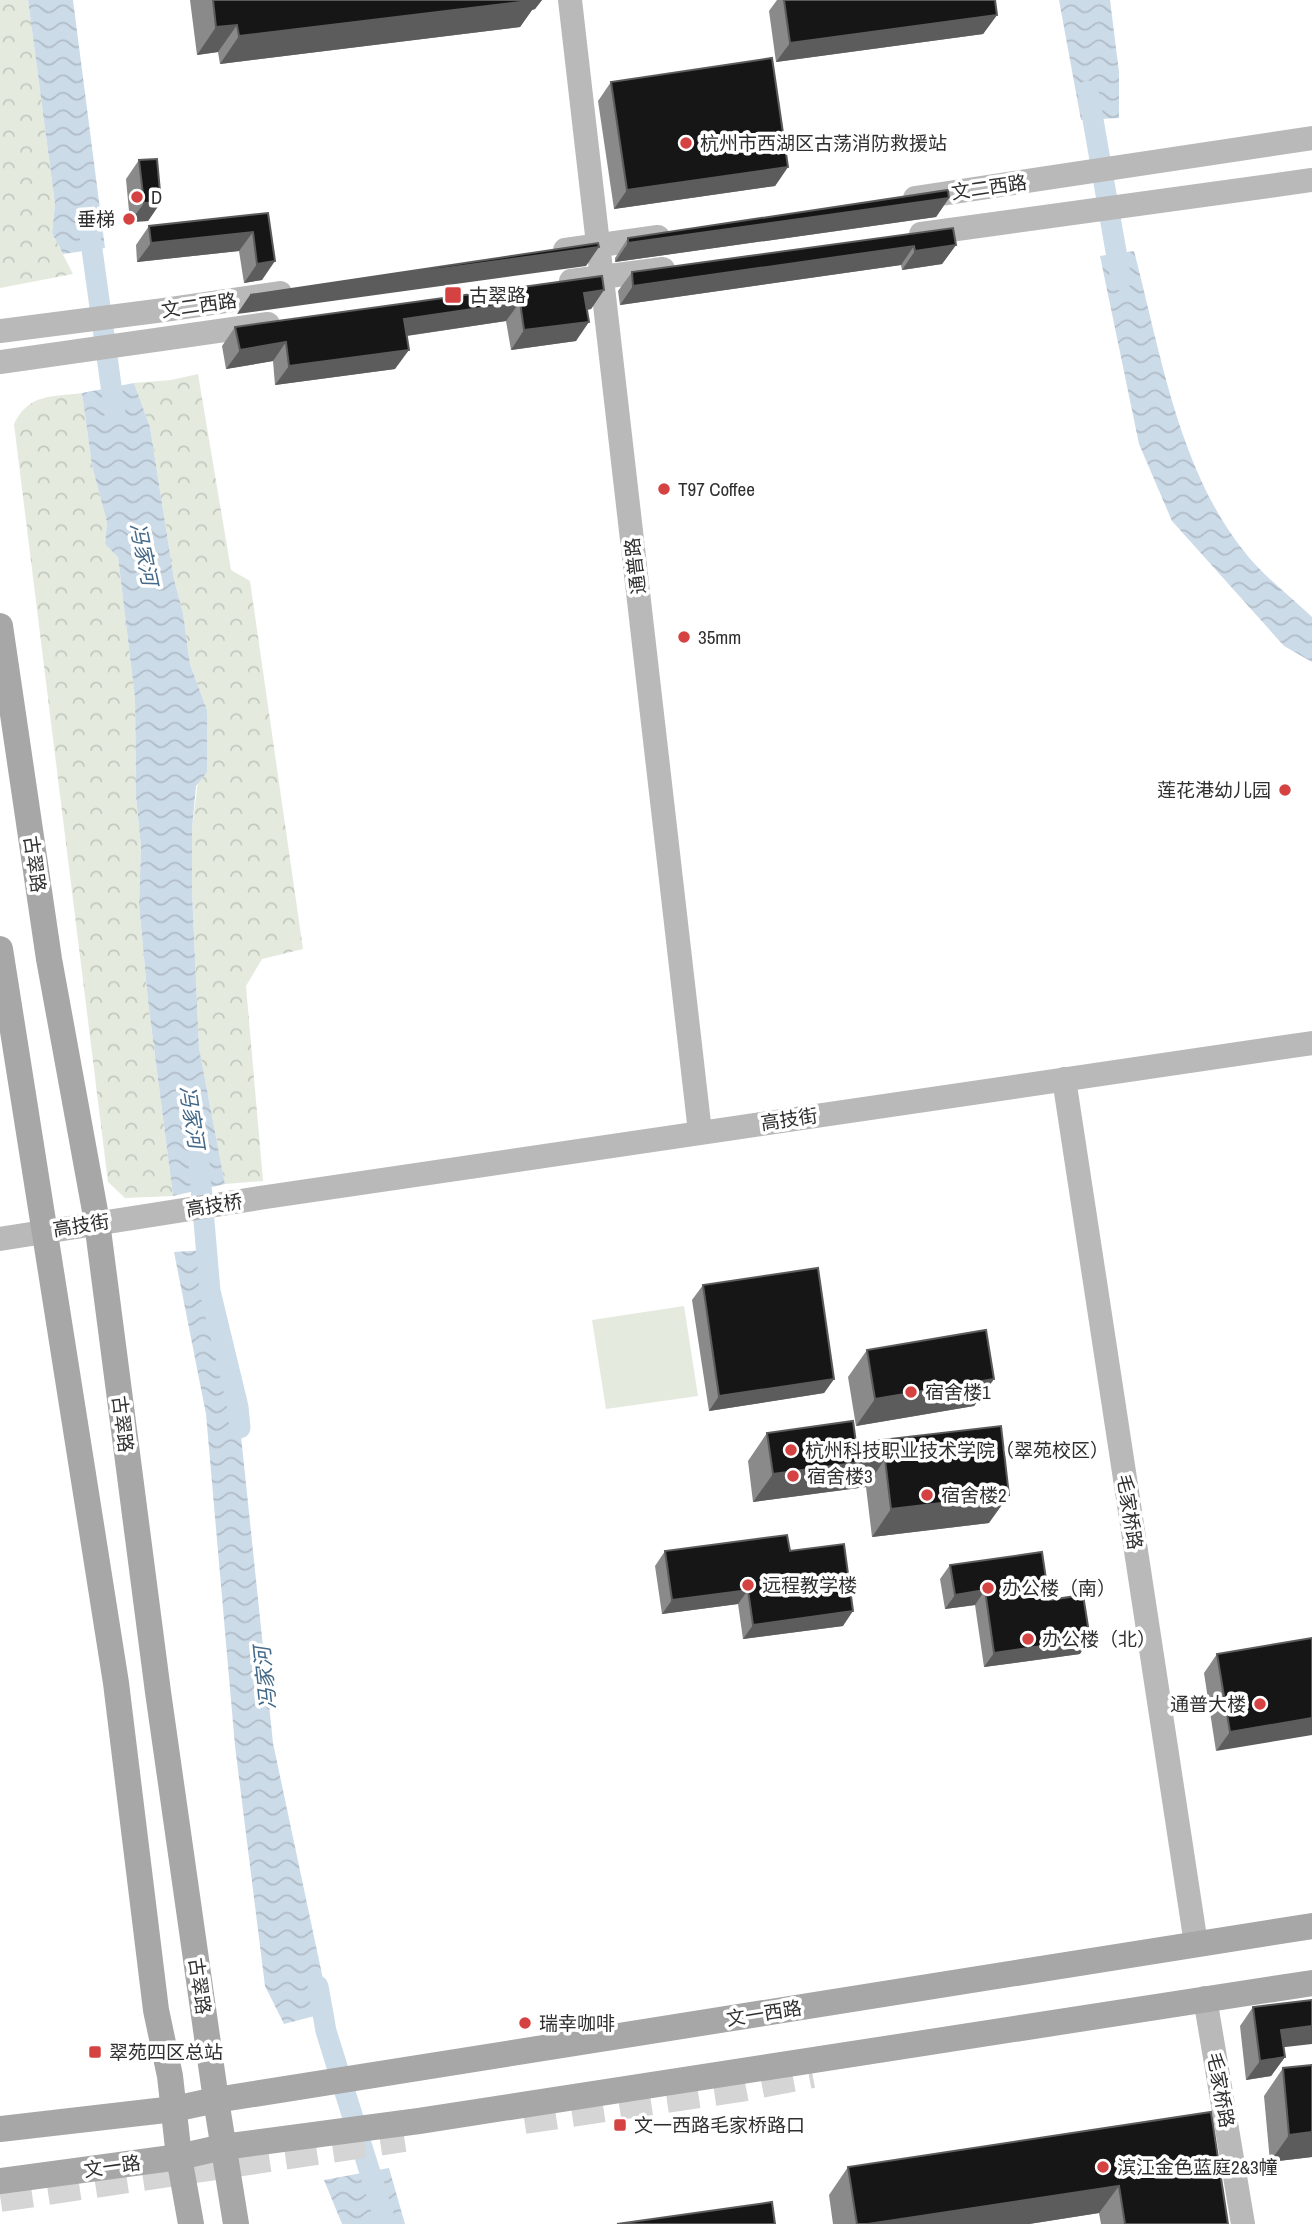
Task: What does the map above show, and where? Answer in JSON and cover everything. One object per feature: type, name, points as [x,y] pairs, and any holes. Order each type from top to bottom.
[{"type":"main road","name":"古翠路","points":[[0,626],[49,960],[97,1222],[156,1678],[236,2224]]},
{"type":"main road","points":[[0,949],[116,1683],[156,2010],[191,2224]]},
{"type":"main road","name":"文一西路","points":[[216,2100],[1312,1926]]},
{"type":"main road","points":[[223,2147],[419,2121],[1312,1983]]},
{"type":"main road","points":[[0,2129],[174,2109],[216,2100]]},
{"type":"main road","name":"文一路","points":[[0,2181],[179,2157],[223,2147]]},
{"type":"street","name":"通普路","points":[[570,0],[700,1132]]},
{"type":"street","name":"文二西路","points":[[886,202],[1312,138]]},
{"type":"street","name":"文二西路","points":[[893,238],[1312,180]]},
{"type":"street","points":[[543,254],[675,234]]},
{"type":"street","points":[[547,285],[681,266]]},
{"type":"street","name":"文二西路","points":[[0,331],[299,290]]},
{"type":"street","name":"文二西路","points":[[0,362],[286,322]]},
{"type":"street","name":"高技街","points":[[266,1197],[1312,1043]]},
{"type":"street","name":"毛家桥路","points":[[1064,1079],[1196,1944]]},
{"type":"street","name":"高技桥","points":[[162,1212],[266,1197]]},
{"type":"street","name":"高技街","points":[[0,1238],[162,1212]]},
{"type":"street","name":"毛家桥路","points":[[1205,1998],[1244,2224]]},
{"type":"green space","points":[[0,0],[28,0],[55,204],[52,233],[73,274],[0,288]]},
{"type":"green space","points":[[198,374],[231,570],[250,581],[303,949],[262,959],[246,986],[263,1181],[225,1184],[199,1048],[192,890],[192,829],[207,710],[190,664],[150,427],[134,383],[171,380]]},
{"type":"green space","points":[[82,393],[92,466],[107,522],[105,544],[118,556],[135,698],[136,797],[141,847],[139,904],[148,1001],[173,1196],[125,1198],[108,1182],[14,424],[27,407],[42,398]]},
{"type":"green space","points":[[684,1306],[698,1396],[606,1409],[592,1320]]},
{"type":"water","points":[[28,0],[73,0],[105,248],[63,254],[52,233],[55,204]]},
{"type":"water","points":[[1059,0],[1110,0],[1119,72],[1119,118],[1081,120]]},
{"type":"water","points":[[1134,251],[1174,407],[1202,483],[1221,518],[1250,559],[1312,617],[1312,662],[1284,646],[1172,521],[1139,444],[1100,256]]},
{"type":"water","points":[[134,383],[150,427],[190,664],[207,710],[207,772],[196,786],[192,829],[192,890],[199,1048],[225,1184],[173,1196],[148,1001],[139,904],[141,847],[136,797],[135,698],[118,557],[105,544],[107,522],[92,466],[82,393]]},
{"type":"water","points":[[207,1250],[210,1291],[238,1407],[273,1743],[330,2012],[284,2024],[265,1986],[235,1746],[206,1414],[174,1252]]},
{"type":"water","points":[[389,2168],[405,2224],[342,2224],[324,2180]]},
{"type":"building","points":[[213,0],[537,0],[239,36],[237,25],[216,27]]},
{"type":"building","points":[[784,0],[995,0],[997,15],[790,43]]},
{"type":"building","name":"杭州市西湖区古荡消防救援站","points":[[772,58],[788,167],[627,190],[611,82]]},
{"type":"building","points":[[157,159],[161,202],[144,203],[139,160]]},
{"type":"building","points":[[948,190],[949,198],[628,243],[628,238]]},
{"type":"building","points":[[268,213],[275,261],[257,264],[253,232],[151,243],[149,226]]},
{"type":"building","points":[[953,228],[956,245],[915,251],[914,246],[633,286],[632,272]]},
{"type":"building","points":[[598,243],[599,247],[250,295]]},
{"type":"building","points":[[602,276],[604,290],[584,293],[589,322],[524,330],[520,302],[404,319],[409,350],[289,366],[286,342],[240,350],[235,327]]},
{"type":"building","points":[[818,1268],[834,1379],[719,1396],[703,1285]]},
{"type":"building","points":[[986,1330],[994,1379],[875,1399],[867,1350]]},
{"type":"building","points":[[853,1421],[856,1443],[1001,1426],[1009,1495],[891,1509],[885,1459],[773,1474],[767,1433]]},
{"type":"building","name":"远程教学楼","points":[[787,1535],[790,1551],[844,1544],[853,1611],[753,1625],[748,1590],[672,1600],[665,1551]]},
{"type":"building","points":[[1042,1552],[1049,1600],[1083,1595],[1090,1639],[994,1653],[985,1590],[955,1595],[950,1565]]},
{"type":"building","name":"通普大楼","points":[[1312,1638],[1312,1718],[1230,1732],[1217,1654]]},
{"type":"building","points":[[1312,2000],[1312,2026],[1281,2030],[1285,2057],[1260,2061],[1253,2007]]},
{"type":"building","points":[[1312,2065],[1312,2132],[1289,2135],[1283,2068]]},
{"type":"building","points":[[1211,2112],[1228,2224],[1125,2224],[1119,2186],[857,2224],[848,2167]]},
{"type":"building","points":[[772,2202],[775,2224],[617,2224]]},
{"type":"waterway","points":[[1088,91],[1121,280]]},
{"type":"waterway","name":"冯家河","points":[[88,221],[115,414]]},
{"type":"waterway","name":"冯家河","points":[[199,1163],[210,1291],[238,1407],[240,1428]]},
{"type":"waterway","name":"冯家河","points":[[318,1986],[326,2031],[386,2224]]},
{"type":"tunnel","points":[[524,2118],[740,2086],[812,2072]]},
{"type":"tunnel","points":[[0,2196],[404,2136]]},
{"type":"place","name":"杭州市西湖区古荡消防救援站","points":[[686,143]]},
{"type":"place","name":"D","points":[[137,197]]},
{"type":"place","name":"垂梯","points":[[129,219]]},
{"type":"place","name":"古翠路","points":[[453,295]]},
{"type":"place","name":"T97 Coffee","points":[[664,489]]},
{"type":"place","name":"35mm","points":[[684,637]]},
{"type":"place","name":"莲花港幼儿园","points":[[1285,790]]},
{"type":"place","name":"宿舍楼1","points":[[911,1392]]},
{"type":"place","name":"杭州科技职业技术学院（翠苑校区）","points":[[791,1450]]},
{"type":"place","name":"宿舍楼3","points":[[793,1476]]},
{"type":"place","name":"宿舍楼2","points":[[927,1495]]},
{"type":"place","name":"远程教学楼","points":[[748,1585]]},
{"type":"place","name":"办公楼（南）","points":[[988,1588]]},
{"type":"place","name":"办公楼（北）","points":[[1028,1639]]},
{"type":"place","name":"通普大楼","points":[[1260,1704]]},
{"type":"place","name":"瑞幸咖啡","points":[[525,2023]]},
{"type":"place","name":"翠苑四区总站","points":[[95,2052]]},
{"type":"place","name":"文一西路毛家桥路口","points":[[620,2125]]},
{"type":"place","name":"滨江金色蓝庭2&3幢","points":[[1103,2167]]}]
